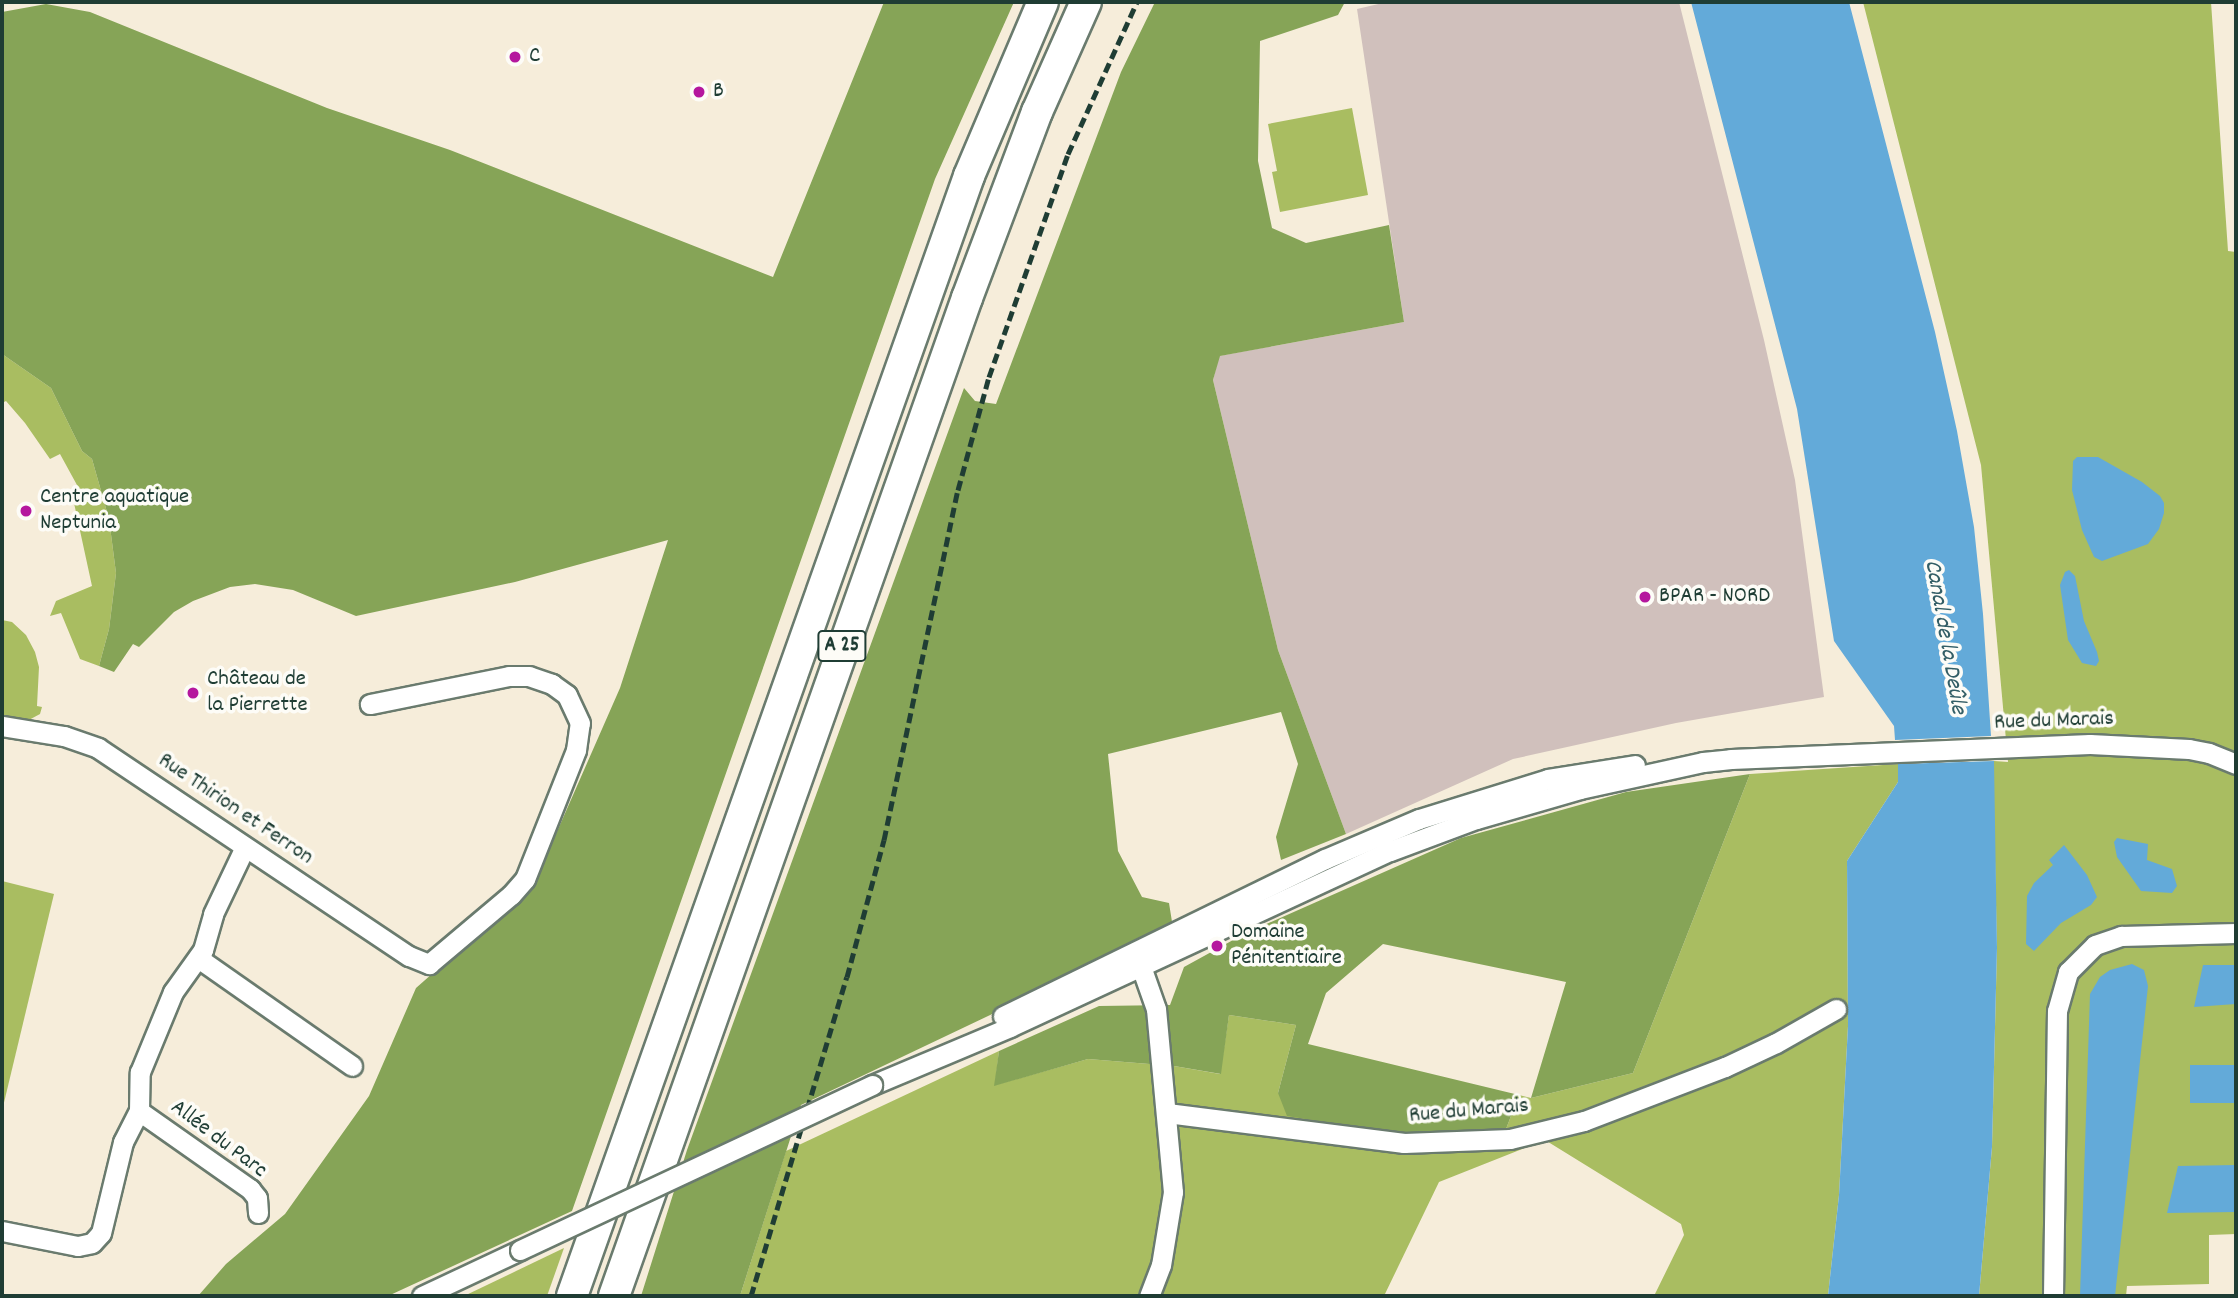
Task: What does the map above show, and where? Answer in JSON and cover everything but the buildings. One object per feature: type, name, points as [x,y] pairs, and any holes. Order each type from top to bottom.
[{"type":"highway","name":"A 25","points":[[572,1296],[969,176],[1043,2]]},
{"type":"highway","name":"A 25","points":[[614,1296],[985,250],[1032,125],[1086,2]]},
{"type":"street","name":"Rue Thirion et Ferron","points":[[2,726],[89,743],[418,961],[429,964],[511,895],[525,879],[576,750],[580,723],[567,695],[552,684],[529,676],[509,676],[370,704]]},
{"type":"street","name":"Rue du Marais","points":[[422,1296],[872,1085],[917,1058],[1138,958],[1456,825],[1580,789],[1703,762],[1832,754],[2115,744],[2200,751],[2236,764]]},
{"type":"street","points":[[2,1231],[78,1246],[92,1243],[104,1225],[120,1150],[139,1111],[140,1072],[173,992],[198,958],[213,914],[246,847]]},
{"type":"street","points":[[2053,1296],[2056,1011],[2068,972],[2095,945],[2121,936],[2236,933]]},
{"type":"street","points":[[198,958],[352,1066]]},
{"type":"street","points":[[1138,958],[1156,1009],[1173,1202],[1161,1265],[1149,1296]]},
{"type":"street","name":"Rue du Marais","points":[[1167,1113],[1404,1143],[1510,1139],[1584,1121],[1725,1067],[1776,1043],[1836,1009]]},
{"type":"street","name":"Allée du Parc","points":[[139,1111],[250,1189],[257,1198],[258,1213]]},
{"type":"shaded area","points":[[1387,2],[1679,2],[1764,340],[1795,480],[1824,697],[1676,723],[1513,759],[1346,834],[1278,650],[1213,380],[1219,356],[1404,322],[1357,9]]},
{"type":"green space","points":[[884,2],[1014,2],[935,179],[572,1211],[388,1296],[198,1296],[226,1264],[285,1214],[369,1096],[416,988],[534,884],[620,688],[668,540],[515,582],[356,616],[293,590],[255,584],[230,587],[193,601],[174,612],[139,647],[133,644],[114,672],[99,666],[109,629],[116,573],[109,519],[92,459],[82,451],[51,388],[2,354],[2,12],[46,4],[90,12],[327,108],[450,150],[773,277]]},
{"type":"green space","points":[[1155,2],[1345,2],[1338,15],[1260,41],[1258,161],[1272,228],[1306,243],[1389,225],[1404,322],[1220,356],[1213,380],[1278,650],[1346,834],[1281,860],[1276,837],[1298,764],[1281,712],[1108,754],[1118,851],[1142,897],[1169,903],[1173,928],[801,1105],[740,1296],[641,1296],[687,1150],[964,388],[975,401],[996,404],[1121,72]]},
{"type":"green space","points":[[1863,2],[2211,2],[2228,251],[2236,252],[2236,1234],[2209,1235],[2209,1284],[2127,1286],[2126,1296],[1979,1296],[1992,1147],[1997,948],[1993,773],[1994,761],[2008,762],[1981,465]]},
{"type":"green space","points":[[1352,108],[1368,195],[1280,212],[1272,172],[1277,171],[1268,124]]},
{"type":"green space","points":[[2,354],[51,388],[82,451],[92,459],[109,519],[116,573],[109,629],[99,666],[80,659],[61,613],[50,616],[56,601],[92,586],[74,503],[83,496],[60,454],[50,459],[25,423],[6,401],[2,403]]},
{"type":"green space","points":[[2,620],[12,622],[26,635],[39,667],[37,706],[42,707],[40,714],[27,721],[2,717]]},
{"type":"green space","points":[[1898,764],[1898,782],[1847,861],[1848,1026],[1839,1195],[1828,1296],[1654,1296],[1684,1235],[1681,1224],[1545,1140],[1439,1182],[1384,1296],[740,1296],[786,1151],[999,1051],[995,1085],[1088,1059],[1174,1066],[1220,1074],[1229,1015],[1296,1025],[1278,1093],[1498,1150],[1519,1095],[1531,1098],[1633,1073],[1750,774]]},
{"type":"green space","points":[[1750,774],[1633,1073],[1531,1098],[1566,982],[1383,944],[1326,993],[1308,1044],[1519,1095],[1498,1150],[1287,1116],[1278,1093],[1296,1025],[1229,1015],[1221,1074],[1174,1066],[1088,1059],[994,1086],[999,1051],[1099,1006],[1170,1005],[1184,967],[1244,934],[1461,838],[1626,792]]},
{"type":"green space","points":[[2,881],[54,894],[2,1111]]},
{"type":"green space","points":[[564,1248],[547,1296],[464,1296]]},
{"type":"water","name":"Canal de la Deûle","points":[[1691,2],[1849,2],[1935,332],[1957,431],[1974,527],[1991,736],[1895,740],[1894,726],[1834,641],[1797,409]]},
{"type":"water","points":[[2077,457],[2098,457],[2142,482],[2160,496],[2164,503],[2164,513],[2159,529],[2148,544],[2102,561],[2094,557],[2082,530],[2072,490],[2073,461]]},
{"type":"water","points":[[2069,570],[2075,576],[2084,621],[2097,652],[2099,661],[2096,666],[2082,663],[2068,640],[2060,585],[2065,572]]},
{"type":"water","points":[[1994,761],[1997,948],[1992,1147],[1979,1296],[1828,1296],[1839,1195],[1848,1026],[1847,861],[1898,782],[1898,764]]},
{"type":"water","points":[[2117,838],[2148,844],[2147,860],[2172,869],[2177,886],[2172,893],[2141,891],[2117,857],[2114,842]]},
{"type":"water","points":[[2064,845],[2087,875],[2097,897],[2091,905],[2061,923],[2034,951],[2026,944],[2027,896],[2034,883],[2053,865],[2049,860]]},
{"type":"water","points":[[2132,964],[2144,970],[2148,986],[2115,1296],[2080,1296],[2090,994],[2100,977],[2110,970]]},
{"type":"water","points":[[2203,965],[2236,965],[2236,1004],[2194,1007]]},
{"type":"water","points":[[2190,1065],[2236,1065],[2236,1103],[2190,1103]]},
{"type":"water","points":[[2236,1165],[2236,1212],[2167,1213],[2178,1166]]},
{"type":"railway","points":[[751,1296],[847,977],[884,840],[958,490],[989,377],[1068,154],[1137,2]]},
{"type":"place","name":"C","points":[[515,57]]},
{"type":"place","name":"B","points":[[699,92]]},
{"type":"place","name":"Centre aquatique Neptunia","points":[[26,511]]},
{"type":"place","name":"BPAR - NORD","points":[[1645,597]]},
{"type":"place","name":"Château de la Pierrette","points":[[193,693]]},
{"type":"place","name":"Domaine Pénitentiaire","points":[[1217,946]]}]
